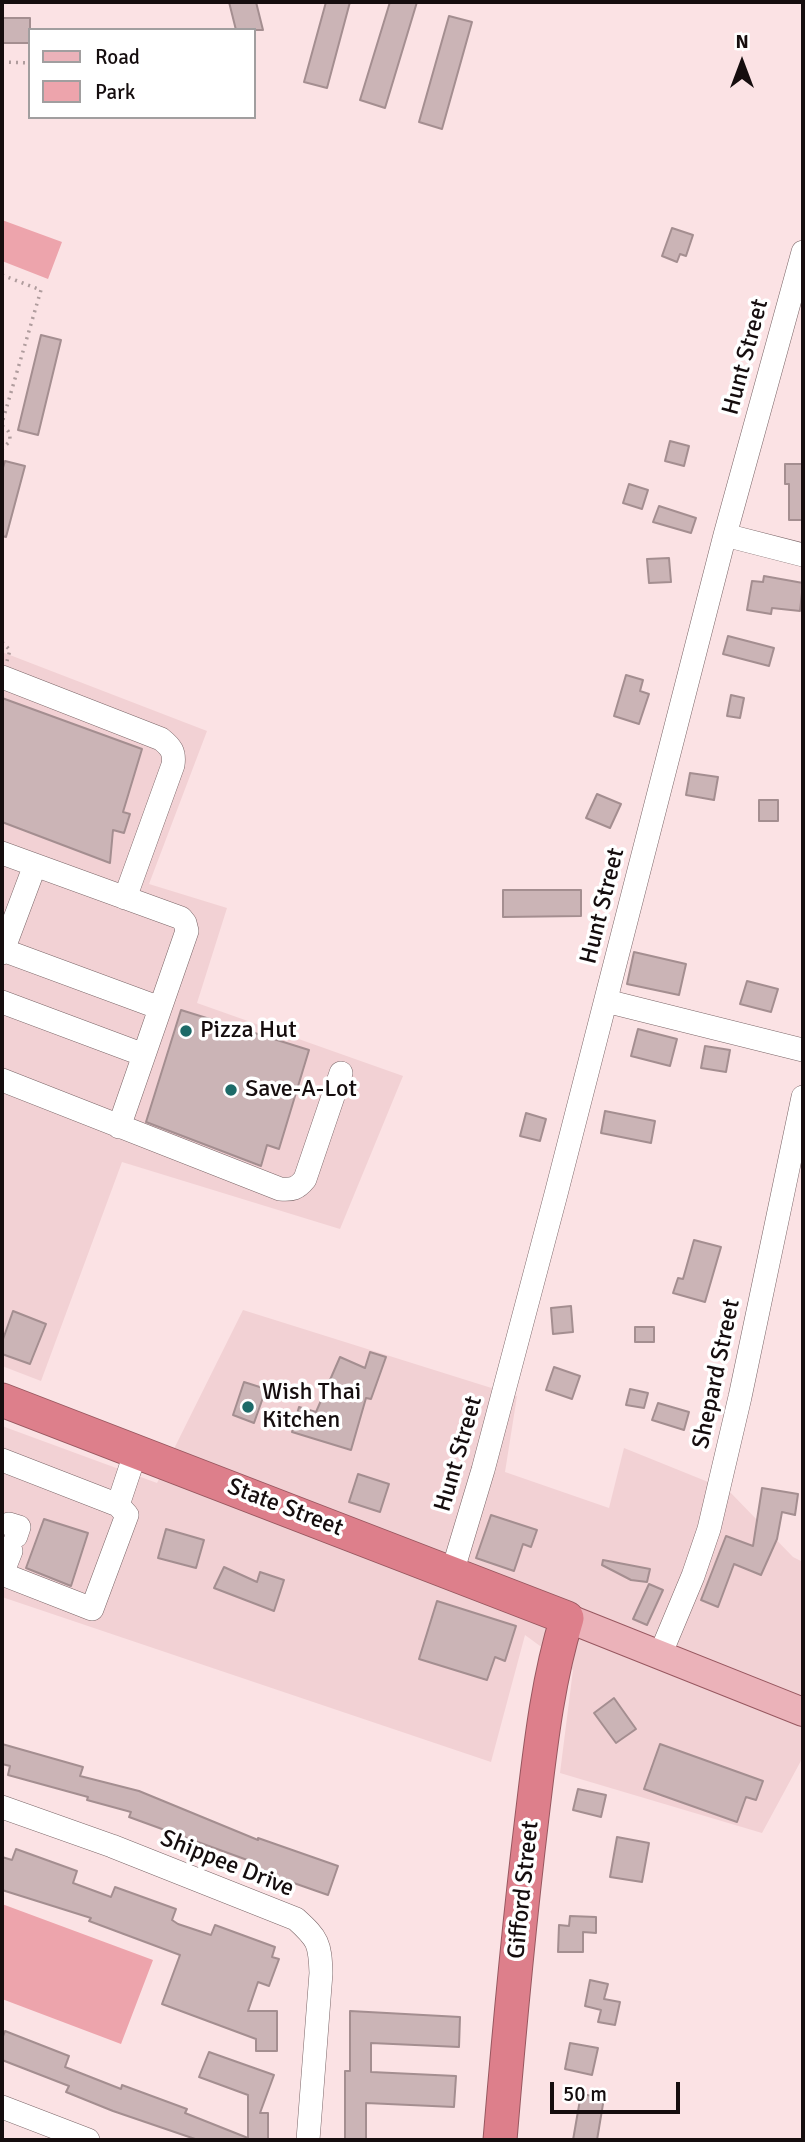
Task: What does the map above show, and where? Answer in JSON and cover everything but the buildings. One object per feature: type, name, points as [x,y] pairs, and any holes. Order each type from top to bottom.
[{"type":"highway","name":"State Street","points":[[2,1400],[452,1573],[563,1630]]},
{"type":"highway","name":"Gifford Street","points":[[500,2140],[528,1846],[540,1749],[563,1630]]},
{"type":"main road","name":"State Street","points":[[563,1630],[660,1655],[803,1712]]},
{"type":"street","name":"Hunt Street","points":[[452,1573],[482,1470],[606,1001],[725,535],[803,252]]},
{"type":"street","points":[[725,535],[803,555]]},
{"type":"street","points":[[2,677],[161,739],[170,746],[175,755],[173,765],[125,898]]},
{"type":"street","points":[[2,853],[181,918],[185,923],[187,931],[118,1127]]},
{"type":"street","points":[[35,865],[2,952],[160,1008]]},
{"type":"street","points":[[606,1001],[803,1050]]},
{"type":"street","points":[[2,1002],[144,1055]]},
{"type":"street","points":[[2,1080],[280,1189],[290,1190],[298,1187],[304,1179],[341,1073]]},
{"type":"street","name":"Shepard Street","points":[[660,1655],[694,1576],[709,1529],[740,1397],[803,1097]]},
{"type":"street","points":[[118,1505],[136,1451]]},
{"type":"street","points":[[2,1460],[118,1505],[127,1515],[92,1609],[2,1574],[10,1541]]},
{"type":"street","name":"Shippee Drive","points":[[2,1807],[112,1846],[296,1919],[314,1936],[320,1952],[321,1973],[308,2140]]},
{"type":"street","points":[[2,2107],[88,2140]]},
{"type":"path","points":[[2,62],[28,63]]},
{"type":"path","points":[[2,275],[41,290],[2,425],[10,434],[10,441],[2,449]]},
{"type":"shaded area","points":[[2,652],[207,731],[149,884],[227,908],[197,1003],[403,1076],[340,1229],[122,1162],[41,1381],[2,1366]]},
{"type":"shaded area","points":[[243,1310],[517,1396],[505,1472],[609,1508],[624,1448],[728,1490],[793,1557],[803,1562],[803,1757],[762,1833],[560,1773],[573,1670],[525,1635],[491,1762],[2,1597],[2,1426],[157,1483]]},
{"type":"green space","points":[[2,220],[62,242],[48,279],[2,261]]},
{"type":"green space","points":[[2,1904],[153,1960],[121,2044],[2,1999]]},
{"type":"place","name":"Pizza Hut","points":[[186,1031]]},
{"type":"place","name":"Save-A-Lot","points":[[231,1090]]},
{"type":"place","name":"Wish Thai Kitchen","points":[[248,1407]]}]
